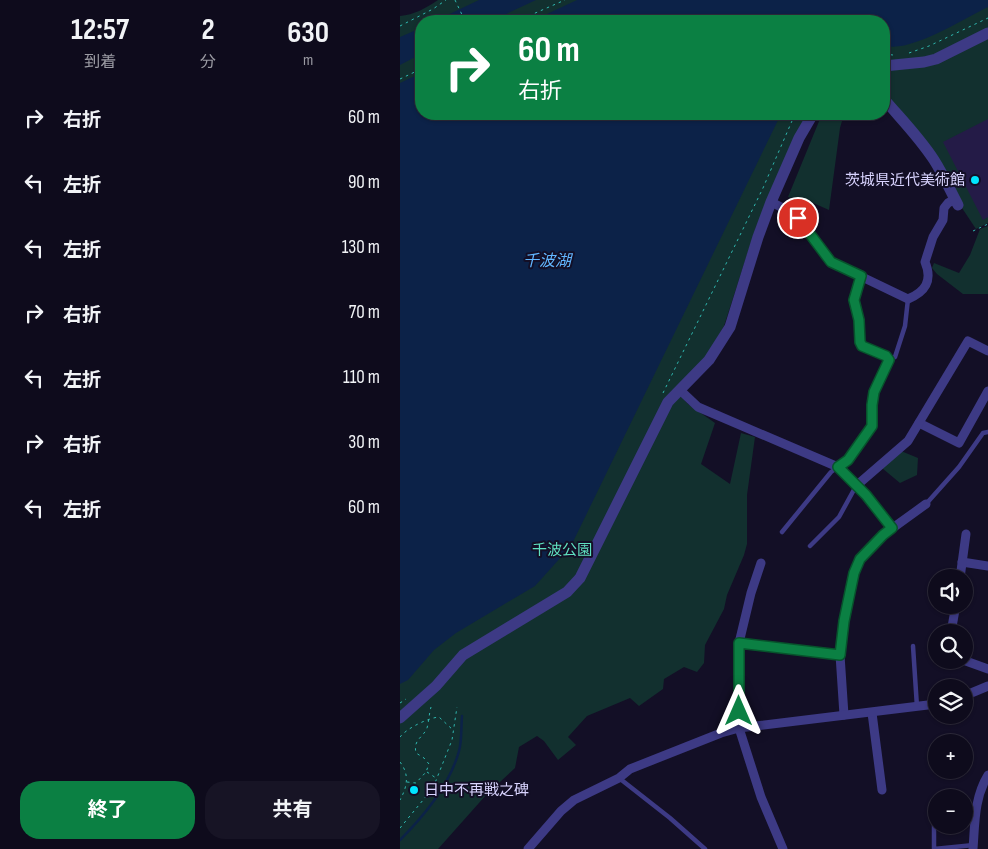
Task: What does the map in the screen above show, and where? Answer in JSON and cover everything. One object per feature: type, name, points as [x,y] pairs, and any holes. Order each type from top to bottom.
[{"type":"street","points":[[890,65],[936,59],[988,33]]},
{"type":"street","points":[[771,202],[791,212],[798,218],[831,262],[908,299],[920,293],[925,287],[929,271],[925,262],[933,237],[943,220],[944,208],[948,203],[957,202],[924,146],[890,105]]},
{"type":"street","points":[[400,718],[436,686],[462,655],[543,608],[575,585],[668,402],[710,360],[730,327],[771,202],[799,138],[810,120]]},
{"type":"street","points":[[856,486],[908,441],[968,340],[988,351]]},
{"type":"street","points":[[680,390],[698,407],[734,424],[807,452],[838,467],[866,495],[892,528]]},
{"type":"street","points":[[919,423],[959,443],[988,391]]},
{"type":"street","points":[[844,715],[840,655],[844,621],[854,573],[860,559],[883,535],[926,504]]},
{"type":"street","points":[[961,569],[966,534]]},
{"type":"street","points":[[962,562],[988,566]]},
{"type":"street","points":[[761,563],[751,593],[739,643],[739,728],[761,797],[783,849]]},
{"type":"street","points":[[973,664],[988,669]]},
{"type":"street","points":[[973,692],[988,686]]},
{"type":"street","points":[[528,849],[561,811],[574,800],[619,778],[636,765],[720,733],[739,728],[928,705]]},
{"type":"street","points":[[872,713],[882,790]]},
{"type":"street","points":[[973,847],[975,806],[988,775]]},
{"type":"lane","points":[[861,276],[854,300],[859,320],[860,342],[862,346],[886,356],[889,360]]},
{"type":"lane","points":[[782,532],[826,477],[848,460],[872,426],[874,392],[889,360],[896,357],[905,326],[908,299]]},
{"type":"lane","points":[[926,504],[958,467],[983,433],[988,432]]},
{"type":"lane","points":[[810,546],[839,517],[856,486]]},
{"type":"lane","points":[[739,643],[840,655]]},
{"type":"lane","points":[[913,646],[918,707]]},
{"type":"lane","points":[[619,778],[670,818],[705,849]]},
{"type":"lane","points":[[934,834],[934,849],[973,847]]},
{"type":"path","points":[[421,15],[446,0]]},
{"type":"path","points":[[455,0],[462,15]]},
{"type":"path","points":[[531,15],[565,0]]},
{"type":"path","points":[[400,26],[415,18]]},
{"type":"path","points":[[904,55],[929,46],[988,18]]},
{"type":"path","points":[[890,55],[894,55]]},
{"type":"path","points":[[400,79],[415,71]]},
{"type":"path","points":[[662,394],[763,188],[792,120]]},
{"type":"path","points":[[973,232],[988,224]]},
{"type":"path","points":[[400,703],[408,698]]},
{"type":"path","points":[[408,782],[416,783],[426,772],[429,764],[416,753],[415,747],[419,737],[426,730],[431,707]]},
{"type":"path","points":[[400,828],[433,788],[445,758],[457,707]]},
{"type":"path","points":[[400,737],[404,731],[420,725],[428,718],[439,717],[453,730]]},
{"type":"path","points":[[400,762],[404,767],[408,782],[400,800]]},
{"type":"path","points":[[426,772],[436,778]]},
{"type":"green space","name":"千波公園","points":[[438,0],[988,0],[988,223],[976,229],[890,100],[890,15],[415,15],[415,120],[804,120],[756,227],[724,326],[705,359],[675,390],[688,404],[715,423],[701,464],[730,484],[741,433],[755,437],[747,495],[747,544],[727,595],[724,609],[705,645],[704,663],[697,672],[684,667],[664,679],[663,689],[639,706],[630,698],[587,716],[568,737],[576,745],[558,760],[544,741],[537,736],[519,747],[515,768],[487,794],[438,849],[400,849],[400,16],[420,11]]},
{"type":"green space","points":[[820,120],[842,120],[829,210],[811,202],[788,197]]},
{"type":"green space","points":[[988,226],[988,294],[963,294],[932,268],[934,263],[959,273],[970,255],[980,229]]},
{"type":"green space","points":[[901,451],[918,458],[917,475],[900,483],[882,468]]},
{"type":"water","points":[[479,0],[536,0],[504,15],[448,15]]},
{"type":"water","points":[[577,0],[988,0],[988,7],[936,34],[907,45],[894,47],[890,46],[890,15],[545,15]]},
{"type":"water","points":[[415,31],[415,57],[400,65],[400,37]]},
{"type":"water","name":"千波湖","points":[[415,76],[415,120],[778,120],[571,546],[535,586],[456,633],[434,650],[408,680],[400,684],[400,83]]},
{"type":"building","name":"茨城県近代美術館","points":[[988,119],[988,217],[983,220],[943,142]]},
{"type":"waterway","points":[[400,840],[427,810],[443,787],[455,763],[460,747],[462,716]]},
{"type":"place","name":"茨城県近代美術館","points":[[975,180]]},
{"type":"place","name":"日中不再戦之碑","points":[[414,790]]},
{"type":"route","points":[[739,711],[739,643],[840,655],[844,621],[854,573],[860,559],[892,528],[866,495],[838,467],[848,460],[872,426],[874,392],[889,360],[886,356],[862,346],[860,342],[859,320],[854,300],[861,276],[831,262],[798,218]]}]
